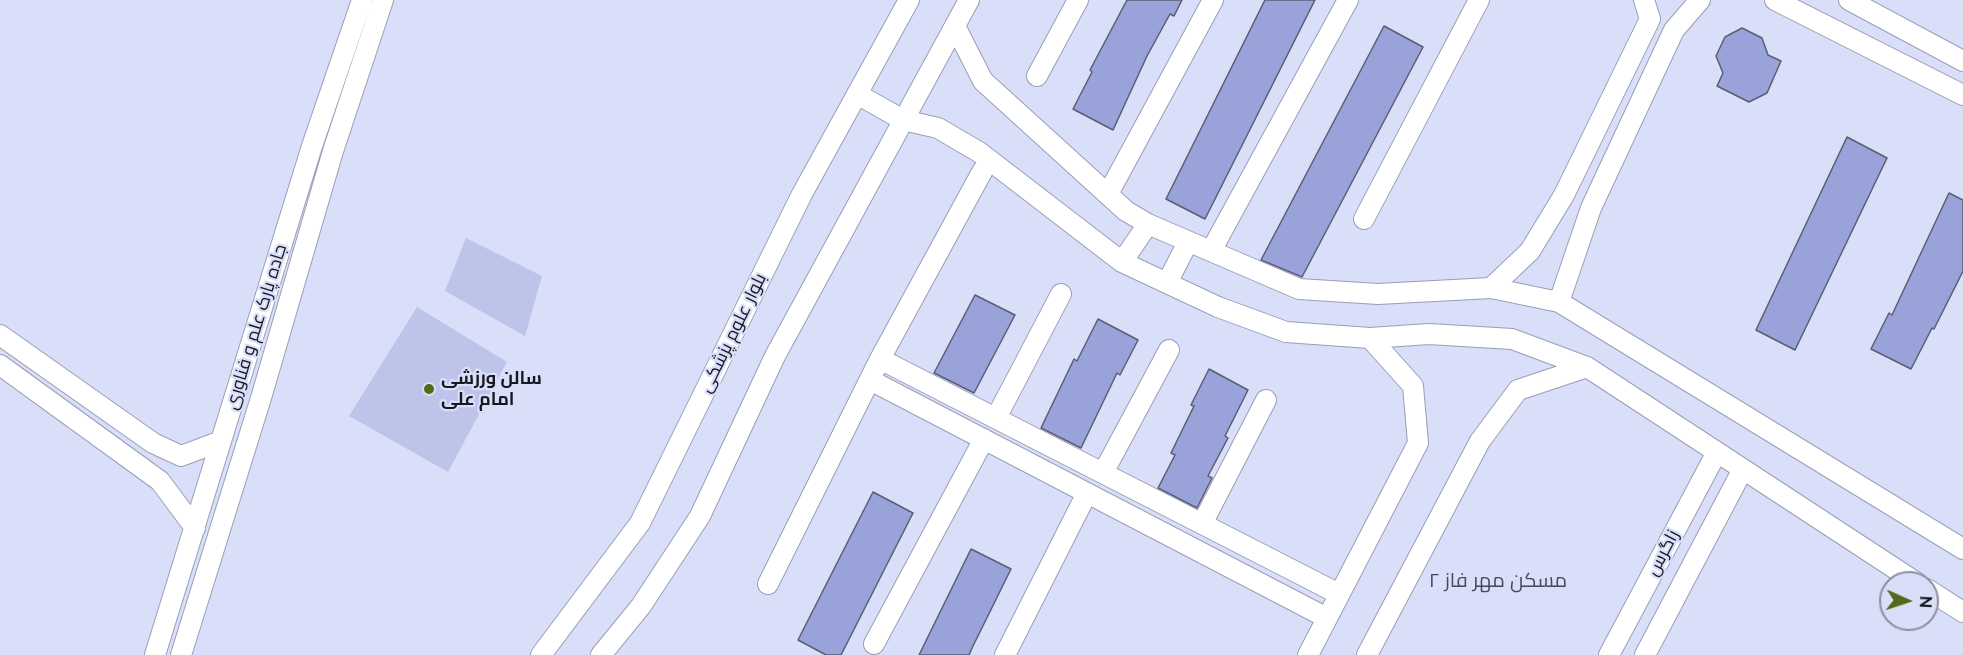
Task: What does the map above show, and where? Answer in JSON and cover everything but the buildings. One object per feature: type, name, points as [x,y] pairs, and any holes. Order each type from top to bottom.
[{"type":"street","name":"جاده پارک علم و فناوری","points":[[155,655],[312,146],[362,0]]},
{"type":"street","name":"جاده پارک علم و فناوری","points":[[181,655],[261,398],[333,151],[383,0]]},
{"type":"street","name":"بلوار علوم پزشکی","points":[[541,655],[640,523],[802,194],[909,0]]},
{"type":"street","points":[[601,655],[641,606],[700,516],[775,356],[969,0]]},
{"type":"street","points":[[1037,76],[1078,0]]},
{"type":"street","points":[[1108,194],[1214,0]]},
{"type":"street","points":[[1211,252],[1348,0]]},
{"type":"street","points":[[1364,219],[1479,0]]},
{"type":"street","points":[[1491,288],[1530,251],[1564,195],[1650,19],[1644,0]]},
{"type":"street","points":[[1558,302],[1591,208],[1674,30],[1700,0]]},
{"type":"street","points":[[1775,0],[1963,95]]},
{"type":"street","points":[[1849,0],[1963,61]]},
{"type":"street","points":[[955,26],[982,81],[1126,211],[1148,224],[1299,289],[1378,294],[1491,288],[1558,302],[1963,549]]},
{"type":"street","points":[[857,94],[903,120],[938,128],[979,152],[1122,262],[1218,307],[1286,332],[1370,338],[1429,334],[1512,339],[1587,367],[1899,571]]},
{"type":"street","points":[[312,146],[333,151]]},
{"type":"street","points":[[768,585],[880,359],[983,170]]},
{"type":"street","points":[[1122,262],[1148,224]]},
{"type":"street","points":[[1167,283],[1188,242]]},
{"type":"street","points":[[996,418],[1061,294]]},
{"type":"street","points":[[0,335],[153,443],[181,456],[221,441]]},
{"type":"street","points":[[1308,655],[1418,443],[1413,386],[1370,338]]},
{"type":"street","points":[[1103,473],[1169,350]]},
{"type":"street","points":[[880,359],[1339,594]]},
{"type":"street","points":[[0,365],[160,481],[195,528]]},
{"type":"street","points":[[1367,655],[1480,441],[1518,390],[1587,367]]},
{"type":"street","points":[[870,380],[1327,618]]},
{"type":"street","points":[[1202,524],[1266,400]]},
{"type":"street","points":[[874,644],[984,439]]},
{"type":"street","name":"زاگرس","points":[[1609,655],[1717,452]]},
{"type":"street","name":"زاگرس","points":[[1645,655],[1743,469]]},
{"type":"street","points":[[1005,655],[1087,493]]},
{"type":"street","points":[[1939,597],[1963,612]]},
{"type":"shaded area","points":[[466,238],[542,276],[525,336],[445,291]]},
{"type":"shaded area","name":"سالن ورزشی امام علی","points":[[417,307],[507,362],[448,472],[349,416]]},
{"type":"place","name":"سالن ورزشی امام علی","points":[[429,389]]},
{"type":"district","name":"مسکن مهر فاز ۲","points":[[1498,581]]}]
